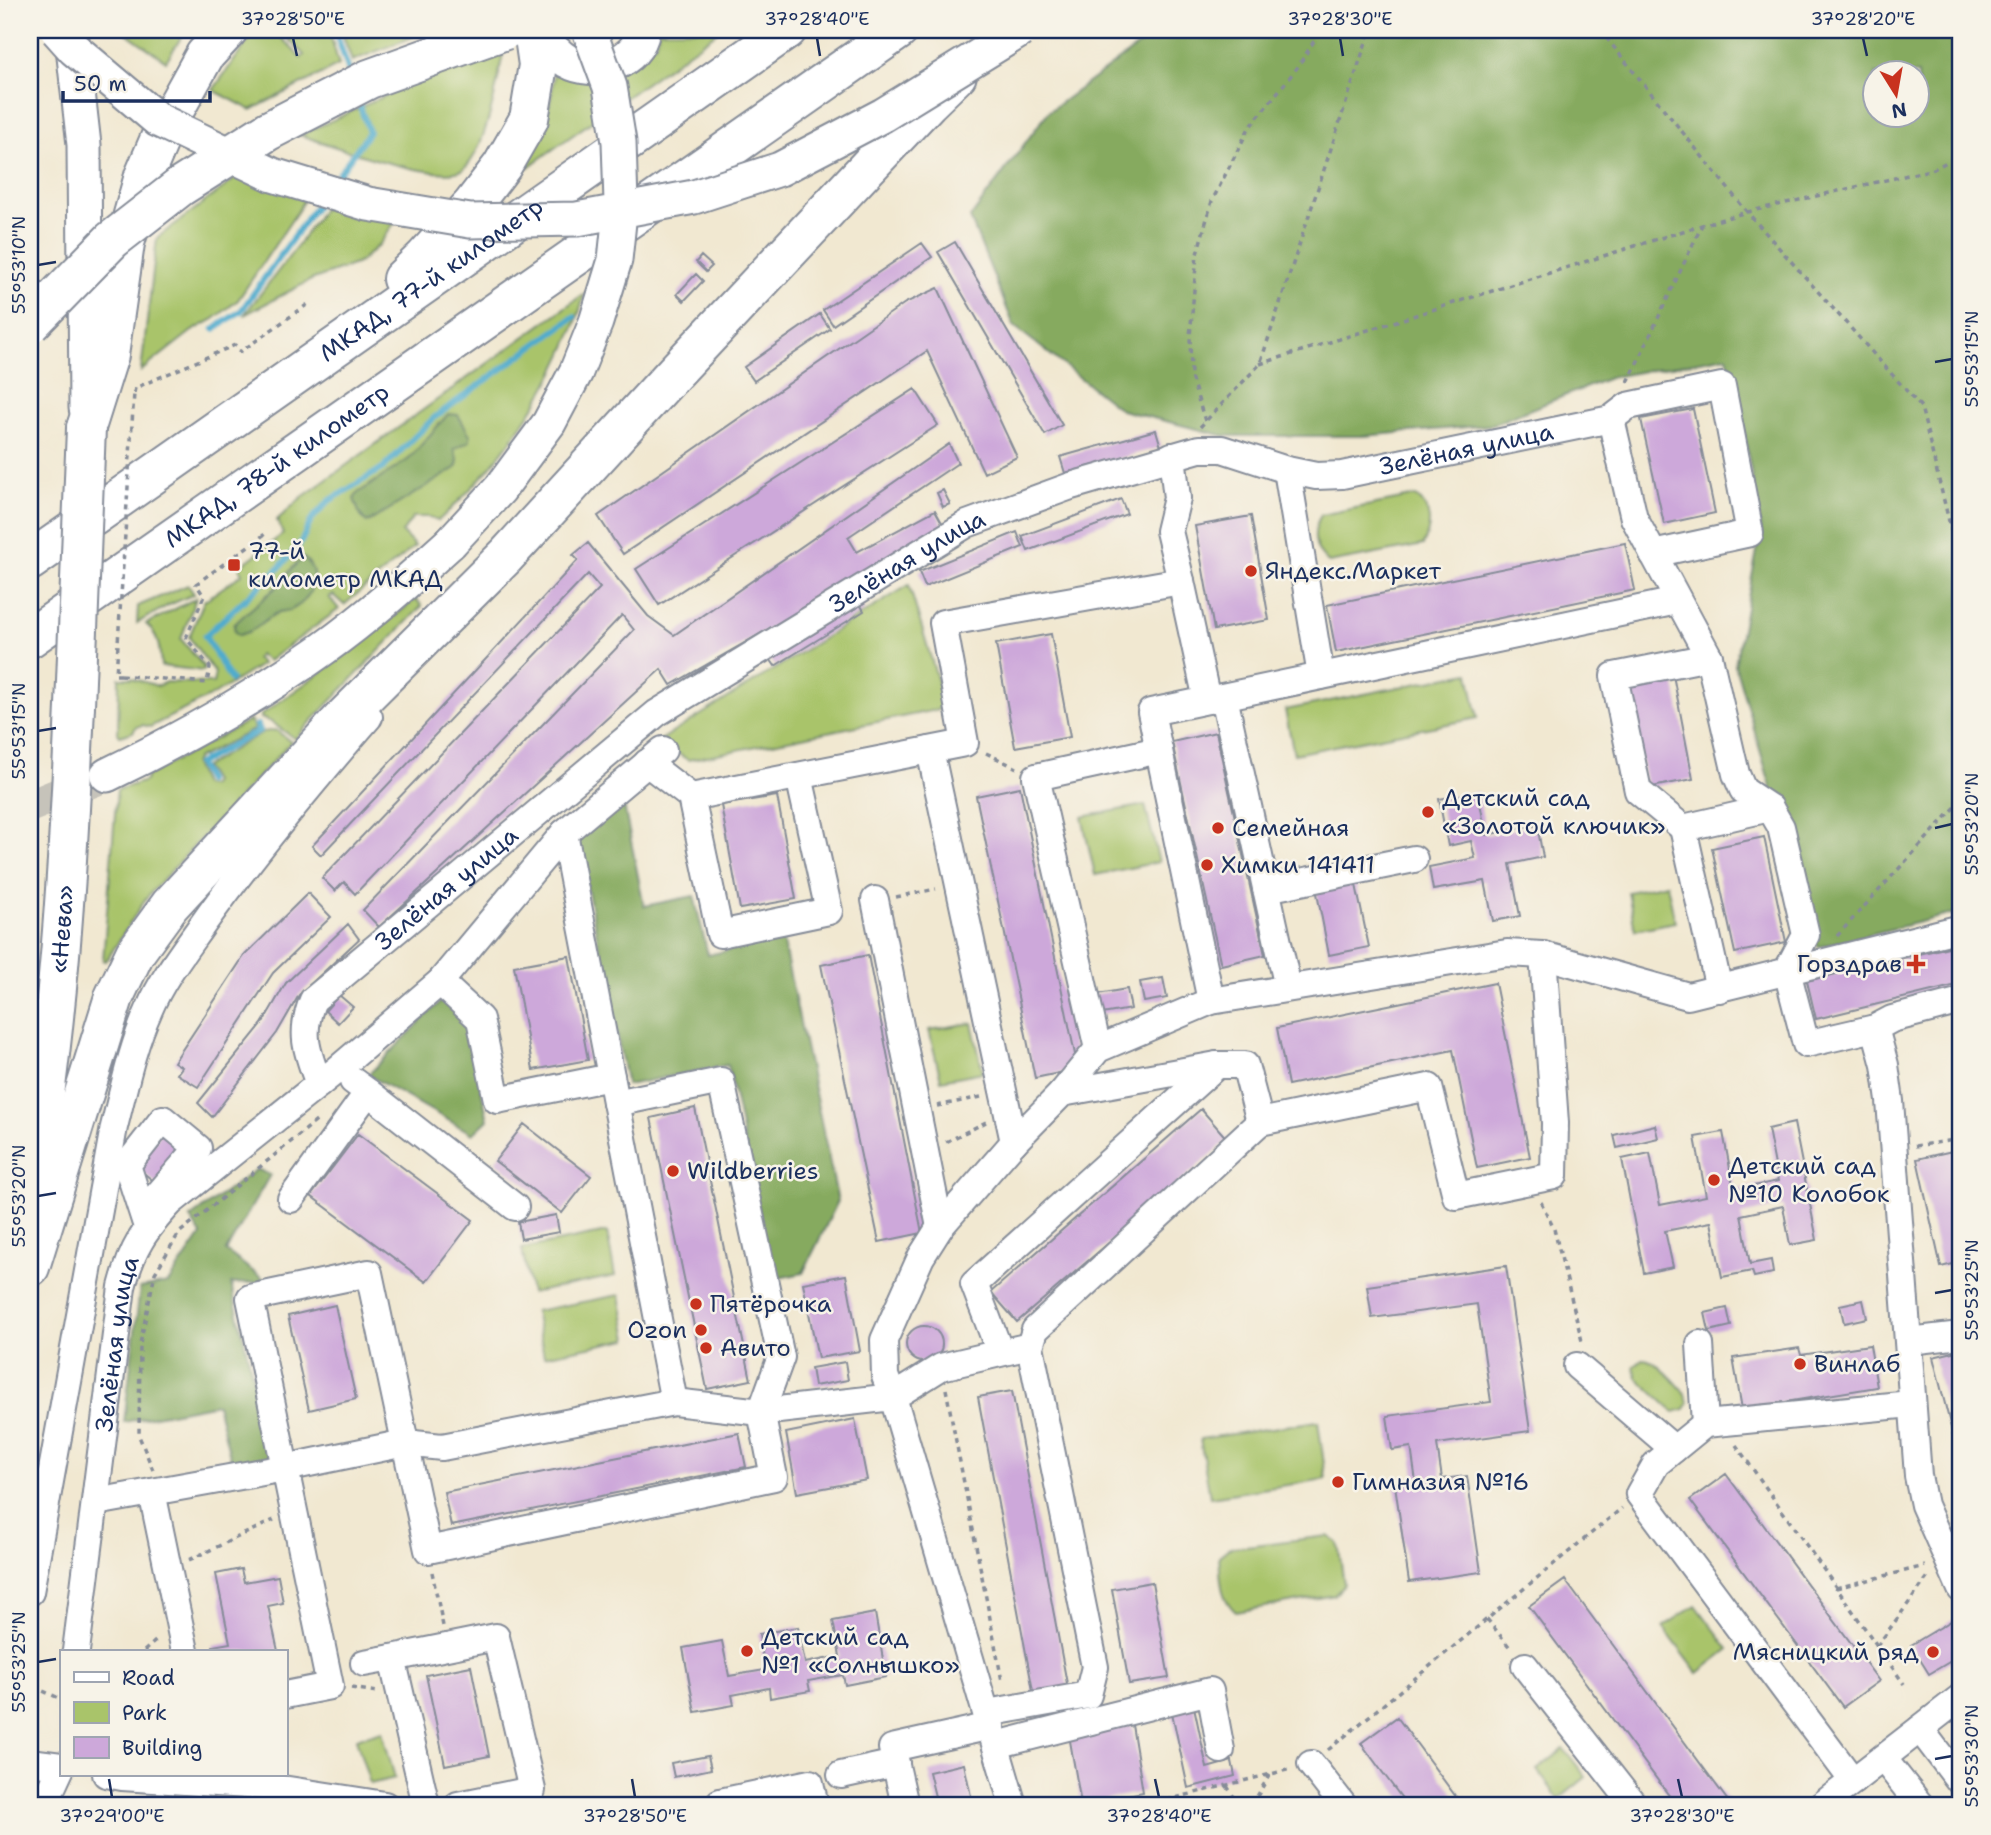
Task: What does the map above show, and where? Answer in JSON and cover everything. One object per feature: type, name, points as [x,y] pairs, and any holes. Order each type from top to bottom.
[{"type":"highway","points":[[30,324],[112,240],[180,187],[268,131],[369,79],[505,30]]},
{"type":"highway","points":[[297,375],[424,258],[472,205],[502,166],[529,119],[538,65],[535,30]]},
{"type":"highway","name":"МКАД, 77-й километр","points":[[30,561],[787,30]]},
{"type":"highway","name":"МКАД, 78-й километр","points":[[30,638],[899,30]]},
{"type":"highway","points":[[30,1267],[114,997],[135,953],[170,905],[344,717],[506,555],[928,103],[1004,30]]},
{"type":"highway","name":"«Нева»","points":[[30,1193],[44,1116],[61,965],[86,428],[108,355],[125,243],[144,176],[164,129],[217,38]]},
{"type":"main road","points":[[57,30],[74,48],[158,120],[273,175],[368,204],[470,221],[577,219],[694,197],[780,169],[883,115],[1021,30]]},
{"type":"main road","points":[[71,30],[84,145],[86,428]]},
{"type":"main road","points":[[535,30],[550,48],[569,62],[589,68],[607,66],[623,60],[635,49],[642,30]]},
{"type":"main road","points":[[107,775],[181,739],[259,693],[325,648],[385,601],[450,543],[500,489],[548,423],[576,372],[596,322],[615,260],[621,203],[619,142],[610,87],[589,30]]},
{"type":"street","name":"Зелёная улица","points":[[76,1650],[122,1287],[128,1259],[144,1220],[171,1202],[329,1077],[306,1050],[306,1016],[313,1000],[657,713],[967,523],[1071,486],[1199,449],[1222,449],[1287,470],[1316,476],[1342,475],[1611,418],[1628,407],[1722,386],[1750,533],[1653,554]]},
{"type":"street","points":[[1611,418],[1634,518],[1709,657],[1743,790],[1770,808],[1781,827],[1805,935],[1798,968],[1806,1044],[1875,1028],[1892,1019],[1961,1001]]},
{"type":"street","points":[[1172,456],[1177,498],[1169,531],[1266,890],[1289,988]]},
{"type":"street","points":[[1287,470],[1321,676]]},
{"type":"street","points":[[30,1592],[114,1127],[128,1072],[149,1009],[190,943],[275,830],[506,555]]},
{"type":"street","points":[[691,797],[965,743],[943,623],[1181,580]]},
{"type":"street","points":[[1211,1001],[1151,712],[1678,601]]},
{"type":"street","points":[[1709,657],[1614,676],[1638,791],[1683,828],[1719,989]]},
{"type":"street","points":[[930,750],[1009,1117]]},
{"type":"street","points":[[1098,1049],[1036,777],[1159,750]]},
{"type":"street","points":[[514,1207],[368,1092],[329,1077],[440,982],[564,833],[655,757],[691,797],[720,934],[829,911],[799,776]]},
{"type":"street","points":[[1683,828],[1770,808]]},
{"type":"street","points":[[564,833],[674,1402]]},
{"type":"street","points":[[1266,890],[1414,859]]},
{"type":"street","points":[[875,900],[940,1227]]},
{"type":"street","points":[[1062,1093],[1098,1049],[1211,1001],[1507,953],[1543,955],[1688,996],[1961,928]]},
{"type":"street","points":[[996,1724],[1088,1695],[1095,1667],[1030,1346],[1035,1329],[1260,1122],[1429,1087],[1456,1196],[1554,1176],[1555,1123],[1543,955]]},
{"type":"street","points":[[287,1695],[330,1686],[250,1298],[369,1273],[428,1550],[774,1477],[761,1412],[781,1357],[721,1081],[497,1100],[481,1019],[440,982]]},
{"type":"street","points":[[1875,1028],[1885,1065],[1894,1149],[1918,1476],[1924,1505],[1961,1589]]},
{"type":"street","points":[[1013,1805],[996,1724],[886,1376],[884,1340],[915,1269],[1009,1117],[1062,1093],[1217,1065],[1245,1065],[1260,1122]]},
{"type":"street","points":[[1000,1352],[974,1284],[1217,1065]]},
{"type":"street","points":[[291,1199],[368,1092]]},
{"type":"street","points":[[1909,1341],[1961,1335]]},
{"type":"street","points":[[1700,1345],[1713,1424]]},
{"type":"street","points":[[96,1502],[405,1443],[442,1447],[674,1402],[761,1412],[893,1397],[941,1367],[1030,1346]]},
{"type":"street","points":[[1581,1369],[1674,1449]]},
{"type":"street","points":[[1853,1781],[1639,1494],[1656,1464],[1713,1424],[1911,1404]]},
{"type":"street","points":[[157,1491],[185,1650]]},
{"type":"street","points":[[365,1663],[496,1637],[532,1790],[458,1805]]},
{"type":"street","points":[[392,1658],[426,1805]]},
{"type":"street","points":[[1525,1666],[1634,1805]]},
{"type":"street","points":[[905,1805],[892,1748],[996,1724],[1210,1691],[1221,1750]]},
{"type":"street","points":[[1822,1805],[1961,1697]]},
{"type":"street","points":[[1920,1729],[1961,1783]]},
{"type":"street","points":[[1883,1758],[1920,1805]]},
{"type":"street","points":[[30,1762],[60,1767]]},
{"type":"street","points":[[841,1775],[896,1763]]},
{"type":"street","points":[[1311,1764],[1343,1805]]},
{"type":"street","points":[[44,1805],[60,1769]]},
{"type":"street","points":[[63,1776],[66,1805]]},
{"type":"street","points":[[117,1776],[267,1796],[385,1805]]},
{"type":"street","points":[[721,1805],[720,1802],[810,1783],[815,1805]]},
{"type":"path","points":[[1205,421],[1191,377],[1190,337],[1197,254],[1212,201],[1250,128],[1297,68],[1321,30]]},
{"type":"path","points":[[1172,456],[1260,364],[1370,30]]},
{"type":"path","points":[[1600,30],[1746,212],[1921,407],[1961,570]]},
{"type":"path","points":[[1260,364],[1746,212],[1934,169],[1961,154]]},
{"type":"path","points":[[1611,418],[1702,225]]},
{"type":"path","points":[[265,534],[195,584],[204,596],[186,638],[210,667],[207,683],[117,675],[135,388],[235,345],[240,352],[311,302]]},
{"type":"path","points":[[965,743],[1036,777]]},
{"type":"path","points":[[1798,968],[1961,801]]},
{"type":"path","points":[[917,1110],[1009,1117]]},
{"type":"path","points":[[157,1491],[139,1436],[140,1344],[155,1273],[179,1233],[328,1112]]},
{"type":"path","points":[[925,1153],[980,1124],[1009,1117]]},
{"type":"path","points":[[1894,1149],[1961,1139]]},
{"type":"path","points":[[1532,1181],[1554,1229],[1586,1357],[1581,1369]]},
{"type":"path","points":[[941,1367],[996,1724]]},
{"type":"path","points":[[1713,1424],[1904,1684]]},
{"type":"path","points":[[1147,1805],[1311,1764],[1639,1494]]},
{"type":"path","points":[[169,1570],[294,1510]]},
{"type":"path","points":[[428,1550],[447,1647]]},
{"type":"path","points":[[1836,1588],[1925,1567]]},
{"type":"path","points":[[1877,1646],[1930,1574]]},
{"type":"path","points":[[1487,1619],[1525,1666]]},
{"type":"path","points":[[330,1686],[401,1695]]},
{"type":"path","points":[[34,1687],[59,1698]]},
{"type":"path","points":[[1252,1805],[1270,1774]]},
{"type":"path","points":[[1227,1785],[1239,1805]]},
{"type":"green space","points":[[122,30],[186,30],[166,61]]},
{"type":"green space","points":[[256,30],[274,30],[301,58],[304,55],[279,30],[329,30],[339,65],[251,110],[213,90]]},
{"type":"green space","points":[[341,30],[430,30],[352,61]]},
{"type":"green space","points":[[659,30],[720,30],[528,167],[527,163],[549,106],[554,69],[655,45]]},
{"type":"green space","points":[[1160,30],[1961,30],[1961,912],[1818,947],[1735,665],[1761,530],[1742,420],[1727,356],[1612,377],[1491,425],[1363,436],[1225,436],[1121,410],[1014,326],[970,218],[1048,112]]},
{"type":"green space","points":[[504,48],[495,94],[480,145],[465,168],[454,172],[435,172],[412,168],[300,135],[439,71]]},
{"type":"green space","points":[[244,172],[308,191],[299,209],[238,300],[214,319],[192,331],[141,371],[157,238]]},
{"type":"green space","points":[[329,200],[399,216],[379,245],[358,263],[311,280],[244,315],[296,248]]},
{"type":"green space","points":[[585,293],[575,326],[561,357],[528,417],[486,472],[438,521],[430,517],[413,517],[402,533],[415,546],[344,605],[333,595],[329,597],[339,609],[268,661],[259,655],[256,658],[262,664],[215,694],[150,727],[136,727],[133,732],[120,736],[119,678],[132,678],[157,686],[166,682],[213,683],[215,673],[189,637],[204,601],[242,574],[239,567],[283,534],[277,520],[301,498]]},
{"type":"green space","points":[[448,414],[458,415],[470,435],[470,441],[454,449],[458,461],[456,468],[367,523],[360,515],[354,499],[358,493],[409,459]]},
{"type":"green space","points":[[1416,496],[1425,507],[1429,519],[1423,545],[1329,563],[1320,553],[1315,534],[1321,515]]},
{"type":"green space","points":[[304,558],[313,571],[313,579],[310,593],[300,605],[279,612],[252,631],[239,635],[235,632],[234,625]]},
{"type":"green space","points":[[188,585],[194,594],[137,623],[138,606]]},
{"type":"green space","points":[[909,585],[946,708],[688,760],[659,741]]},
{"type":"green space","points":[[196,598],[181,639],[204,667],[203,671],[161,666],[156,638],[146,624]]},
{"type":"green space","points":[[416,599],[422,606],[295,739],[261,718],[261,715],[351,651]]},
{"type":"green space","points":[[1469,673],[1478,718],[1294,754],[1285,710]]},
{"type":"green space","points":[[250,720],[255,729],[196,759],[194,764],[203,785],[210,786],[213,782],[204,767],[263,732],[276,730],[291,742],[146,898],[106,961],[103,960],[117,790],[145,781],[147,776]]},
{"type":"green space","points":[[623,801],[644,906],[694,896],[708,955],[782,938],[838,1201],[803,1273],[773,1279],[728,1065],[627,1085],[577,838]]},
{"type":"green space","points":[[1145,805],[1159,862],[1095,875],[1082,817]]},
{"type":"green space","points":[[1667,884],[1675,922],[1635,930],[1628,892]]},
{"type":"green space","points":[[444,998],[464,1013],[488,1120],[473,1134],[368,1075]]},
{"type":"green space","points":[[972,1023],[983,1072],[941,1080],[929,1030]]},
{"type":"green space","points":[[257,1169],[270,1175],[226,1251],[267,1282],[231,1284],[272,1460],[233,1468],[217,1404],[124,1422],[140,1288],[168,1283],[201,1235],[190,1218]]},
{"type":"green space","points":[[607,1232],[615,1276],[531,1293],[522,1249]]},
{"type":"green space","points":[[620,1295],[628,1339],[544,1356],[535,1311]]},
{"type":"green space","points":[[1643,1359],[1656,1364],[1683,1391],[1688,1404],[1685,1409],[1674,1412],[1637,1378],[1634,1367]]},
{"type":"green space","points":[[1318,1421],[1326,1479],[1210,1497],[1200,1439]]},
{"type":"green space","points":[[1328,1536],[1338,1543],[1344,1584],[1335,1595],[1236,1612],[1230,1606],[1222,1587],[1219,1556],[1229,1548]]},
{"type":"green space","points":[[1696,1605],[1729,1649],[1698,1673],[1663,1627]]},
{"type":"green space","points":[[382,1731],[395,1778],[370,1784],[356,1739]]},
{"type":"green space","points":[[1564,1749],[1586,1777],[1559,1799],[1537,1770]]},
{"type":"building","points":[[955,242],[1062,425],[1045,435],[938,252]]},
{"type":"building","points":[[922,243],[932,257],[833,325],[823,310]]},
{"type":"building","points":[[701,256],[712,266],[706,272],[696,262]]},
{"type":"building","points":[[696,274],[703,281],[684,301],[677,294]]},
{"type":"building","points":[[938,288],[1017,457],[984,473],[927,351],[623,554],[598,516],[905,303]]},
{"type":"building","points":[[820,314],[830,329],[754,381],[744,367]]},
{"type":"building","points":[[915,389],[938,425],[659,605],[636,569]]},
{"type":"building","points":[[1693,409],[1715,513],[1664,524],[1641,419]]},
{"type":"building","points":[[1156,430],[1161,447],[1065,473],[1060,457]]},
{"type":"building","points":[[949,444],[958,463],[848,537],[857,552],[935,510],[945,528],[671,685],[661,669],[379,927],[363,910],[634,630],[622,615],[355,894],[344,882],[335,891],[322,878],[600,588],[588,574],[321,855],[312,846],[578,560],[573,555],[588,543],[648,616],[674,635]]},
{"type":"building","points":[[943,490],[950,504],[943,507],[937,493]]},
{"type":"building","points":[[1121,499],[1127,514],[1028,551],[1022,536]]},
{"type":"building","points":[[1251,516],[1269,620],[1214,630],[1195,526]]},
{"type":"building","points":[[1017,532],[1023,547],[925,587],[919,572]]},
{"type":"building","points":[[1625,543],[1635,590],[1336,652],[1327,605]]},
{"type":"building","points":[[856,597],[864,611],[775,666],[766,653]]},
{"type":"building","points":[[1051,634],[1070,737],[1015,747],[996,644]]},
{"type":"building","points":[[1673,675],[1693,779],[1647,788],[1627,684]]},
{"type":"building","points":[[1216,732],[1265,955],[1221,965],[1172,742]]},
{"type":"building","points":[[1020,787],[1078,1069],[1035,1078],[976,796]]},
{"type":"building","points":[[1478,792],[1486,835],[1537,825],[1543,857],[1510,864],[1520,916],[1493,921],[1485,881],[1433,890],[1429,867],[1475,858],[1471,841],[1448,846],[1439,799]]},
{"type":"building","points":[[777,796],[796,899],[740,909],[721,805]]},
{"type":"building","points":[[1764,837],[1786,942],[1735,953],[1712,848]]},
{"type":"building","points":[[1355,880],[1369,947],[1329,955],[1316,888]]},
{"type":"building","points":[[308,893],[331,917],[273,973],[198,1087],[177,1074],[182,1067],[174,1062],[244,956]]},
{"type":"building","points":[[348,924],[359,939],[299,995],[277,1033],[212,1117],[198,1103],[262,1024],[286,983]]},
{"type":"building","points":[[1961,944],[1961,984],[1816,1019],[1807,981]]},
{"type":"building","points":[[868,955],[922,1233],[879,1242],[821,965]]},
{"type":"building","points":[[569,956],[588,1060],[533,1070],[514,966]]},
{"type":"building","points":[[1163,978],[1167,998],[1144,1002],[1140,982]]},
{"type":"building","points":[[1495,983],[1530,1157],[1477,1168],[1453,1050],[1288,1085],[1277,1028]]},
{"type":"building","points":[[1127,989],[1131,1009],[1096,1015],[1092,995]]},
{"type":"building","points":[[339,995],[353,1007],[338,1023],[325,1011]]},
{"type":"building","points":[[695,1108],[751,1380],[707,1389],[651,1118]]},
{"type":"building","points":[[1201,1109],[1228,1140],[1017,1322],[991,1292]]},
{"type":"building","points":[[1794,1123],[1817,1240],[1790,1245],[1783,1206],[1741,1215],[1750,1264],[1771,1260],[1773,1273],[1754,1277],[1752,1271],[1722,1277],[1711,1222],[1665,1231],[1673,1267],[1644,1273],[1622,1159],[1650,1153],[1660,1205],[1706,1196],[1695,1137],[1723,1132],[1734,1190],[1778,1181],[1768,1129]]},
{"type":"building","points":[[524,1124],[591,1176],[562,1213],[495,1161]]},
{"type":"building","points":[[1655,1125],[1658,1138],[1617,1148],[1614,1135]]},
{"type":"building","points":[[163,1131],[185,1150],[157,1184],[134,1165]]},
{"type":"building","points":[[358,1134],[473,1220],[426,1282],[311,1196]]},
{"type":"building","points":[[1961,1149],[1961,1262],[1941,1267],[1917,1159]]},
{"type":"building","points":[[556,1215],[559,1232],[521,1239],[518,1222]]},
{"type":"building","points":[[1506,1266],[1530,1431],[1437,1444],[1442,1479],[1467,1476],[1481,1572],[1409,1582],[1395,1485],[1416,1482],[1411,1447],[1392,1450],[1387,1416],[1491,1402],[1477,1304],[1372,1318],[1367,1286]]},
{"type":"building","points":[[846,1275],[860,1351],[818,1358],[803,1283]]},
{"type":"building","points":[[1863,1300],[1867,1318],[1844,1323],[1840,1305]]},
{"type":"building","points":[[335,1305],[356,1399],[309,1410],[288,1316]]},
{"type":"building","points":[[1727,1308],[1731,1326],[1709,1331],[1705,1313]]},
{"type":"building","points":[[924,1326],[937,1331],[942,1344],[937,1357],[924,1362],[911,1357],[906,1344],[911,1331]]},
{"type":"building","points":[[1870,1345],[1877,1387],[1742,1409],[1733,1358],[1799,1348],[1801,1355]]},
{"type":"building","points":[[1961,1350],[1961,1454],[1958,1455],[1933,1357]]},
{"type":"building","points":[[845,1362],[848,1380],[814,1386],[811,1368]]},
{"type":"building","points":[[1012,1391],[1068,1689],[1034,1696],[978,1397]]},
{"type":"building","points":[[855,1419],[867,1480],[797,1493],[786,1433]]},
{"type":"building","points":[[739,1433],[746,1467],[451,1526],[444,1492]]},
{"type":"building","points":[[1726,1474],[1879,1681],[1843,1707],[1690,1500]]},
{"type":"building","points":[[241,1569],[244,1582],[278,1576],[283,1603],[268,1606],[278,1650],[214,1650],[213,1646],[230,1643],[216,1574]]},
{"type":"building","points":[[1565,1580],[1728,1801],[1722,1805],[1676,1805],[1529,1606]]},
{"type":"building","points":[[1152,1582],[1169,1678],[1129,1684],[1112,1589]]},
{"type":"building","points":[[875,1613],[886,1677],[845,1685],[843,1675],[808,1681],[810,1691],[770,1698],[769,1688],[732,1695],[734,1705],[695,1712],[683,1648],[722,1641],[729,1676],[765,1670],[759,1634],[798,1627],[805,1663],[840,1656],[833,1621]]},
{"type":"building","points":[[1961,1615],[1961,1655],[1929,1674],[1911,1645]]},
{"type":"building","points":[[471,1666],[489,1756],[445,1765],[426,1675]]},
{"type":"building","points":[[1193,1702],[1207,1768],[1232,1761],[1235,1776],[1188,1788],[1171,1708]]},
{"type":"building","points":[[1397,1717],[1462,1805],[1407,1805],[1386,1777],[1361,1743]]},
{"type":"building","points":[[1132,1725],[1143,1792],[1081,1804],[1069,1735]]},
{"type":"building","points":[[708,1756],[711,1769],[674,1777],[671,1763]]},
{"type":"building","points":[[964,1764],[973,1805],[937,1805],[929,1772]]},
{"type":"waterway","points":[[335,30],[350,74]]},
{"type":"waterway","points":[[333,182],[369,132],[357,98]]},
{"type":"waterway","points":[[214,329],[241,311],[320,200]]},
{"type":"waterway","points":[[231,680],[205,636],[280,567],[300,544],[312,519],[329,501],[383,468],[435,417],[574,317]]},
{"type":"waterway","points":[[207,781],[198,764],[260,730],[257,725]]},
{"type":"tunnel","points":[[30,806],[107,775]]},
{"type":"place","name":"77-й километр МКАД","points":[[234,565]]},
{"type":"place","name":"Яндекс.Маркет","points":[[1251,571]]},
{"type":"place","name":"Детский сад «Золотой ключик»","points":[[1428,812]]},
{"type":"place","name":"Семейная","points":[[1218,828]]},
{"type":"place","name":"Химки 141411","points":[[1207,865]]},
{"type":"place","name":"Горздрав","points":[[1916,964]]},
{"type":"place","name":"Wildberries","points":[[673,1171]]},
{"type":"place","name":"Детский сад №10 Колобок","points":[[1714,1180]]},
{"type":"place","name":"Пятёрочка","points":[[696,1304]]},
{"type":"place","name":"Ozon","points":[[701,1330]]},
{"type":"place","name":"Авито","points":[[706,1348]]},
{"type":"place","name":"Винлаб","points":[[1800,1364]]},
{"type":"place","name":"Гимназия №16","points":[[1338,1482]]},
{"type":"place","name":"Детский сад №1 «Солнышко»","points":[[747,1651]]},
{"type":"place","name":"Мясницкий ряд","points":[[1933,1652]]}]
